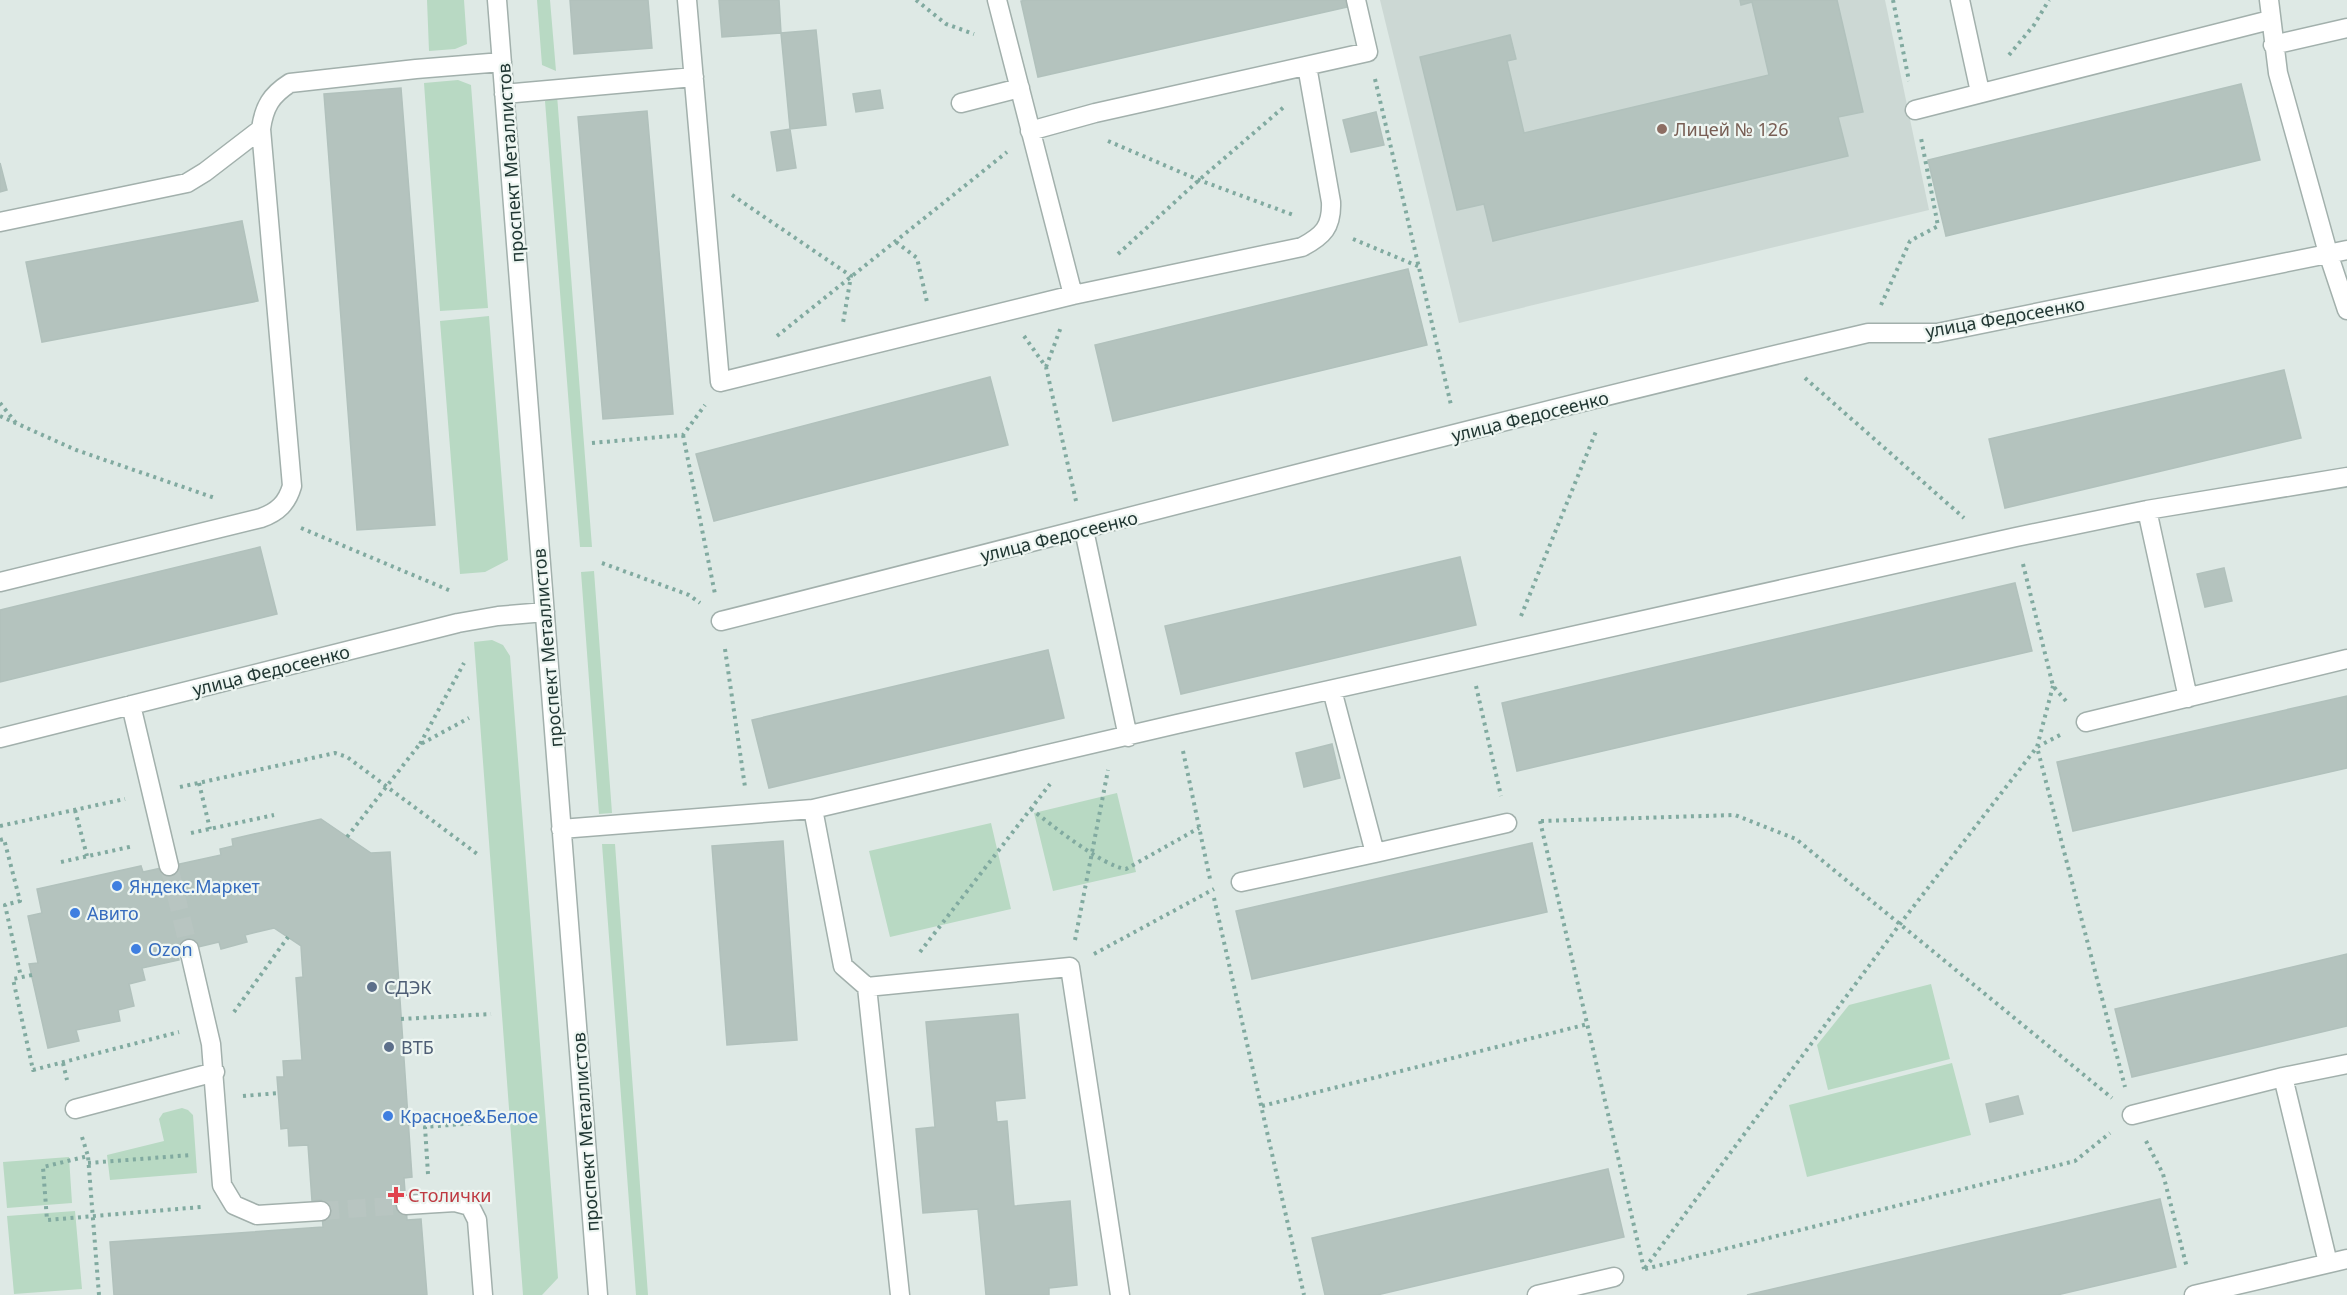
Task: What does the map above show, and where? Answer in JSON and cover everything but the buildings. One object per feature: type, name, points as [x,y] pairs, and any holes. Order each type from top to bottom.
[{"type":"street","name":"проспект Металлистов","points":[[497,0],[598,1295]]},
{"type":"street","points":[[687,0],[720,382],[1073,295],[1302,246],[1318,238],[1331,216],[1331,202],[1307,66]]},
{"type":"street","points":[[997,0],[1073,295]]},
{"type":"street","points":[[1030,131],[1095,113],[1368,52],[1356,0]]},
{"type":"street","points":[[1960,0],[1980,92]]},
{"type":"street","points":[[2269,0],[2278,73],[2328,253],[2347,310]]},
{"type":"street","points":[[1915,110],[2270,20]]},
{"type":"street","points":[[2273,45],[2347,28]]},
{"type":"street","points":[[0,582],[261,518],[270,515],[283,505],[289,497],[292,486],[261,129],[263,113],[277,91],[290,83],[502,62]]},
{"type":"street","points":[[504,94],[694,77]]},
{"type":"street","points":[[961,103],[1020,88]]},
{"type":"street","points":[[0,222],[187,183],[261,129]]},
{"type":"street","name":"улица Федосеенко","points":[[721,621],[1457,433],[1868,333],[1937,333],[2347,249]]},
{"type":"street","points":[[561,829],[813,809],[1121,739],[1177,724],[2016,537],[2147,510],[2347,477]]},
{"type":"street","points":[[2147,510],[2188,698]]},
{"type":"street","points":[[1084,530],[1121,739]]},
{"type":"street","name":"улица Федосеенко","points":[[0,738],[458,623],[498,616],[545,612]]},
{"type":"street","points":[[2086,722],[2347,659]]},
{"type":"street","points":[[1332,690],[1375,853]]},
{"type":"street","points":[[131,705],[169,866]]},
{"type":"street","points":[[813,809],[843,966],[867,987],[900,1295]]},
{"type":"street","points":[[1241,882],[1507,823]]},
{"type":"street","points":[[189,950],[211,1044],[222,1185],[234,1205],[257,1215],[321,1210]]},
{"type":"street","points":[[867,987],[1070,967],[1120,1295]]},
{"type":"street","points":[[2132,1114],[2283,1077],[2347,1064]]},
{"type":"street","points":[[75,1109],[214,1072]]},
{"type":"street","points":[[2283,1077],[2328,1263]]},
{"type":"street","points":[[406,1205],[455,1202],[470,1206],[477,1220],[483,1295]]},
{"type":"street","points":[[2194,1295],[2347,1259]]},
{"type":"street","points":[[1537,1295],[1614,1277]]},
{"type":"path","points":[[916,0],[946,24],[1009,46]]},
{"type":"path","points":[[1868,333],[1910,241],[1938,226],[1893,0]]},
{"type":"path","points":[[1980,92],[2034,25],[2049,0]]},
{"type":"path","points":[[1368,52],[1457,433]]},
{"type":"path","points":[[1115,256],[1198,180],[1311,84]]},
{"type":"path","points":[[1095,113],[1109,142],[1198,180],[1326,227],[1420,267]]},
{"type":"path","points":[[772,340],[896,242],[1030,131]]},
{"type":"path","points":[[702,175],[851,276]]},
{"type":"path","points":[[896,242],[917,258],[934,329]]},
{"type":"path","points":[[838,353],[851,276]]},
{"type":"path","points":[[1046,367],[1073,295]]},
{"type":"path","points":[[1005,312],[1046,367],[1084,530]]},
{"type":"path","points":[[1778,354],[1992,543]]},
{"type":"path","points":[[720,382],[683,435],[721,621],[750,814]]},
{"type":"path","points":[[1507,650],[1610,396]]},
{"type":"path","points":[[0,403],[16,423]]},
{"type":"path","points":[[592,443],[683,435]]},
{"type":"path","points":[[2016,537],[2053,686],[2086,722],[2037,747]]},
{"type":"path","points":[[602,563],[689,595],[721,621]]},
{"type":"path","points":[[1469,659],[1507,823],[1735,815],[1796,839],[2132,1114]]},
{"type":"path","points":[[347,837],[419,745],[464,663]]},
{"type":"path","points":[[1645,1269],[1900,924],[2037,747],[2053,686]]},
{"type":"path","points":[[419,745],[469,718]]},
{"type":"path","points":[[1177,724],[1304,1295]]},
{"type":"path","points":[[1070,967],[1091,852],[1121,739]]},
{"type":"path","points":[[2037,747],[2132,1114],[2163,1174],[2194,1295]]},
{"type":"path","points":[[894,985],[1078,748]]},
{"type":"path","points":[[0,826],[335,753],[347,757],[480,856]]},
{"type":"path","points":[[199,783],[210,829]]},
{"type":"path","points":[[1031,809],[1091,852],[1126,869],[1199,828]]},
{"type":"path","points":[[75,810],[87,856]]},
{"type":"path","points":[[1541,821],[1645,1269]]},
{"type":"path","points":[[0,840],[4,839],[20,901],[4,905],[21,977]]},
{"type":"path","points":[[1070,967],[1213,889],[1241,882]]},
{"type":"path","points":[[211,1044],[288,937]]},
{"type":"path","points":[[32,975],[13,979],[33,1070],[207,1025]]},
{"type":"path","points":[[401,1020],[491,1014]]},
{"type":"path","points":[[1262,1106],[1588,1024]]},
{"type":"path","points":[[1614,1277],[2075,1161],[2132,1114]]},
{"type":"path","points":[[430,1203],[425,1127],[500,1121]]},
{"type":"path","points":[[88,1163],[220,1152]]},
{"type":"path","points":[[99,1295],[93,1216],[88,1163],[88,1156],[43,1167],[47,1220],[93,1216],[234,1205]]},
{"type":"shaded area","name":"Лицей № 126","points":[[1380,0],[1885,0],[1929,210],[1459,323]]},
{"type":"green space","points":[[427,0],[464,0],[467,44],[455,49],[429,51]]},
{"type":"green space","points":[[537,0],[550,0],[556,71],[542,65]]},
{"type":"green space","points":[[458,80],[471,85],[488,308],[440,311],[424,83]]},
{"type":"green space","points":[[557,95],[592,547],[580,547],[545,101]]},
{"type":"green space","points":[[489,316],[508,560],[485,572],[460,574],[440,321]]},
{"type":"green space","points":[[594,571],[612,813],[599,814],[581,572]]},
{"type":"green space","points":[[492,640],[503,645],[510,656],[558,1278],[542,1295],[523,1295],[474,642]]},
{"type":"green space","points":[[1117,793],[1136,872],[1053,891],[1034,813]]},
{"type":"green space","points":[[991,823],[1011,909],[890,937],[869,851]]},
{"type":"green space","points":[[602,844],[615,844],[648,1295],[636,1295]]},
{"type":"green space","points":[[1931,984],[1950,1059],[1828,1090],[1817,1045],[1849,1005]]},
{"type":"green space","points":[[1952,1063],[1971,1135],[1807,1177],[1789,1105]]},
{"type":"green space","points":[[182,1108],[193,1115],[197,1173],[110,1180],[107,1155],[164,1141],[159,1119],[163,1113]]},
{"type":"green space","points":[[69,1157],[72,1203],[7,1208],[3,1162]]},
{"type":"green space","points":[[75,1211],[82,1289],[14,1294],[7,1216]]},
{"type":"tunnel","points":[[169,866],[189,949]]},
{"type":"tunnel","points":[[321,1211],[406,1205]]},
{"type":"place","name":"Лицей № 126","points":[[1662,129]]},
{"type":"place","name":"Яндекс.Маркет","points":[[117,886]]},
{"type":"place","name":"Авито","points":[[75,913]]},
{"type":"place","name":"Ozon","points":[[136,949]]},
{"type":"place","name":"СДЭК","points":[[372,987]]},
{"type":"place","name":"ВТБ","points":[[389,1047]]},
{"type":"place","name":"Красное&Белое","points":[[388,1116]]},
{"type":"place","name":"Столички","points":[[396,1195]]}]
